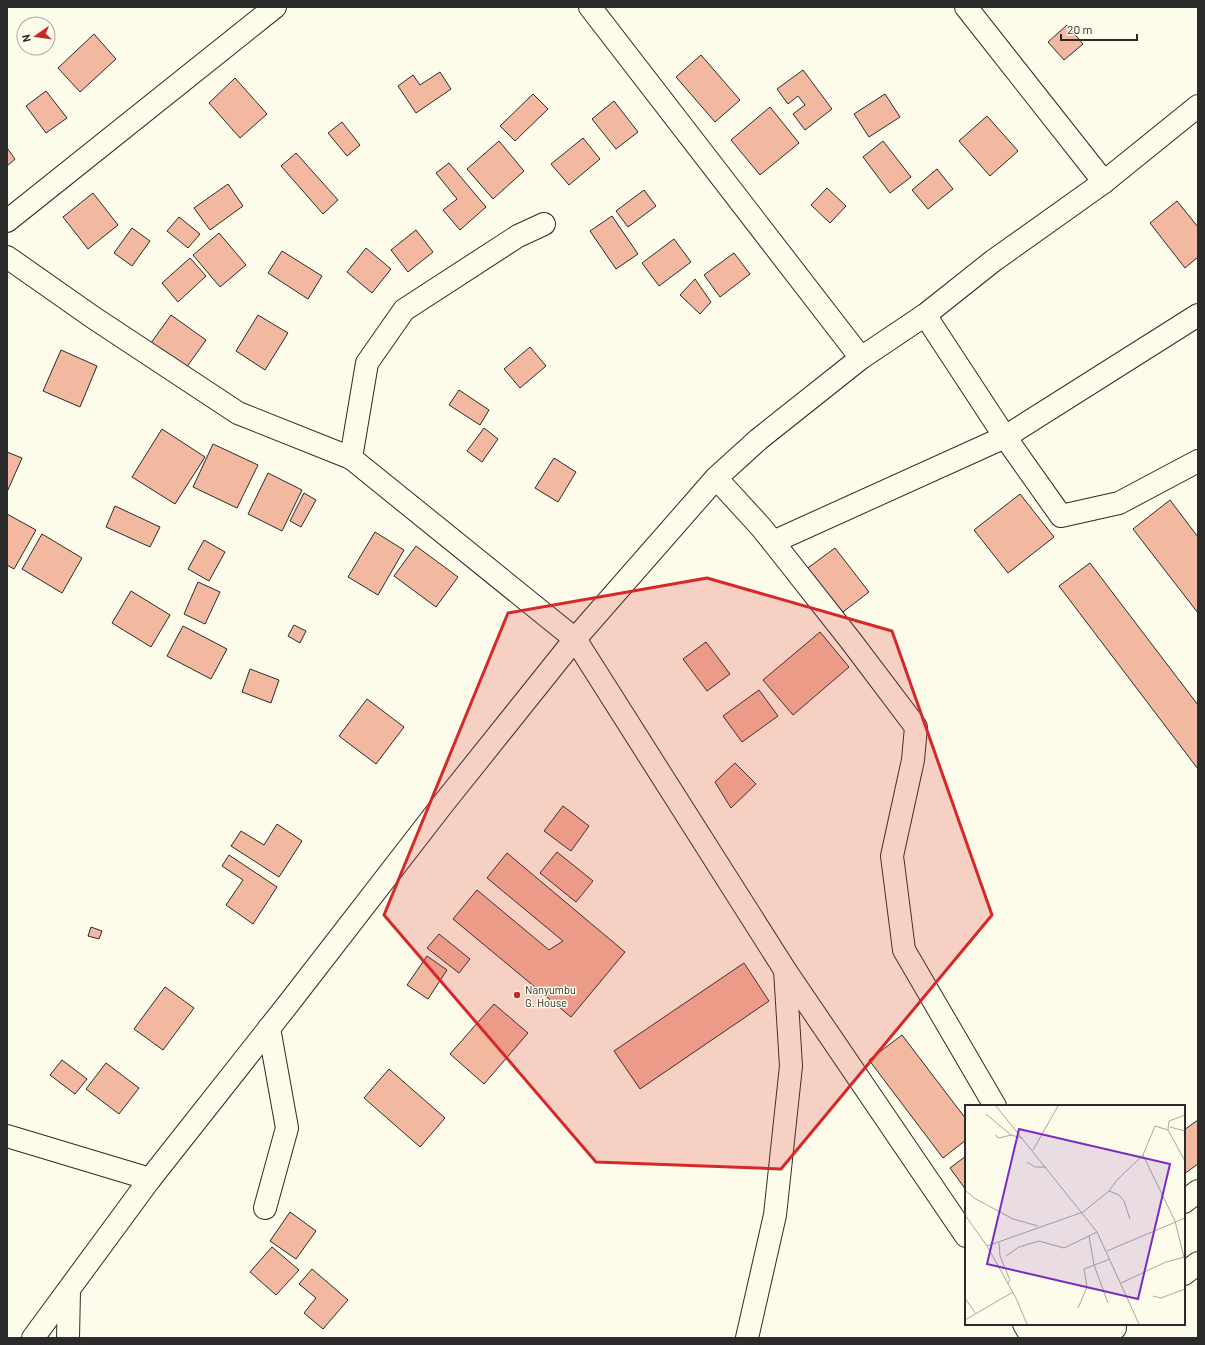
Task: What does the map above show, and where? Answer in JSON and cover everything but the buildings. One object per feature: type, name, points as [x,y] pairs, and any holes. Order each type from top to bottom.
[{"type":"street","points":[[7,221],[275,7]]},
{"type":"street","points":[[590,7],[861,358]]},
{"type":"street","points":[[966,7],[1104,182]]},
{"type":"street","points":[[33,1338],[150,1179],[443,804],[575,639],[716,478],[759,439],[861,358],[925,315],[993,261],[1104,182],[1198,106]]},
{"type":"street","points":[[351,458],[367,363],[404,310],[518,236],[544,224]]},
{"type":"street","points":[[7,257],[94,318],[238,413],[351,458],[575,639],[785,970],[965,1235]]},
{"type":"street","points":[[925,315],[1005,437],[1061,516],[1119,503],[1198,461]]},
{"type":"street","points":[[774,542],[1005,437],[1198,315]]},
{"type":"street","points":[[716,478],[774,542],[916,727],[913,760],[892,856],[904,950],[994,1105]]},
{"type":"street","points":[[747,1338],[775,1215],[791,1066],[785,970]]},
{"type":"street","points":[[265,1208],[287,1128],[269,1028]]},
{"type":"street","points":[[7,1136],[150,1179]]},
{"type":"street","points":[[1185,1201],[1198,1191]]},
{"type":"street","points":[[1185,1273],[1198,1263]]},
{"type":"street","points":[[68,1338],[69,1290]]},
{"type":"street","points":[[1027,1329],[1067,1335],[1113,1330]]},
{"type":"highlighted area","points":[[707,578],[892,631],[992,915],[781,1169],[596,1162],[384,915],[508,613]]},
{"type":"place","name":"Nanyumbu G. House","points":[[517,995]]}]
